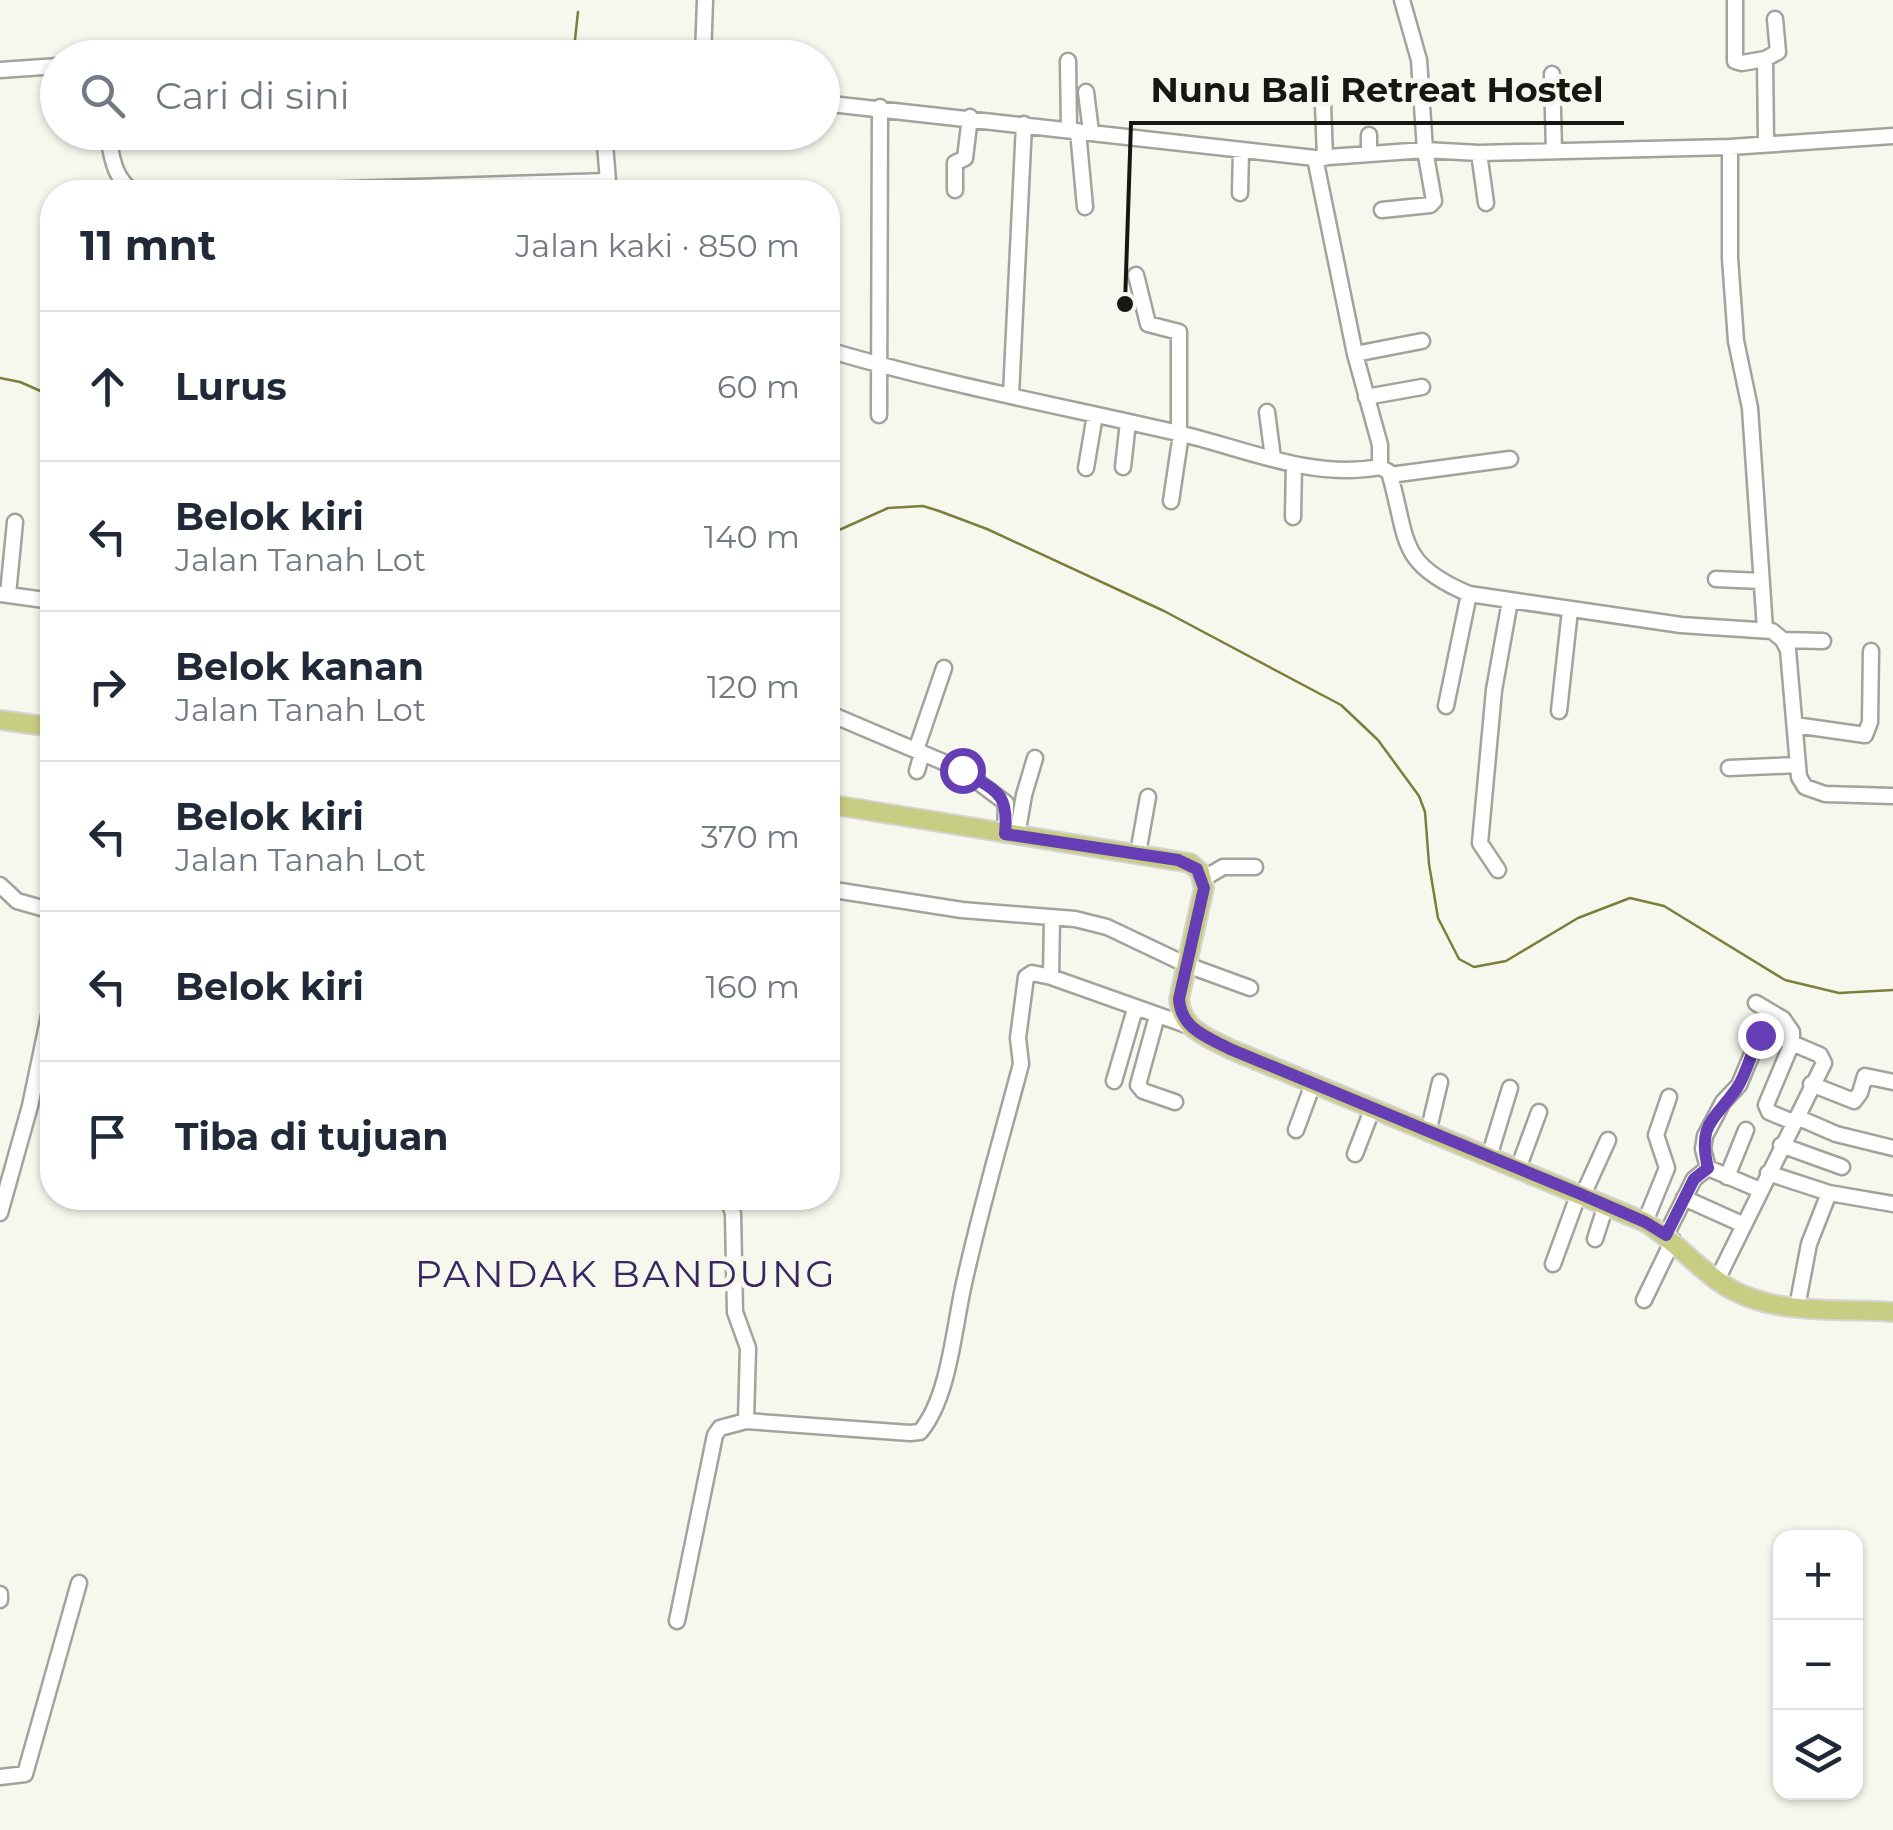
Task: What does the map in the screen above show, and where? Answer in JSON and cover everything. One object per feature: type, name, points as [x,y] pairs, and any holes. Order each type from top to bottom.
[{"type":"main road","points":[[0,720],[40,725]]},
{"type":"main road","points":[[840,806],[1190,863],[1203,879],[1179,999],[1189,1026],[1230,1049],[1645,1222],[1669,1237],[1717,1280],[1755,1298],[1797,1307],[1893,1312]]},
{"type":"street","points":[[703,40],[705,0]]},
{"type":"street","points":[[1382,210],[1432,204],[1419,60],[1402,0]]},
{"type":"street","points":[[1734,1],[1735,61],[1765,59],[1778,52],[1775,19]]},
{"type":"street","points":[[1765,59],[1766,142]]},
{"type":"street","points":[[1068,61],[1086,208]]},
{"type":"street","points":[[0,70],[40,67]]},
{"type":"street","points":[[1552,74],[1554,150]]},
{"type":"street","points":[[1079,131],[1086,92]]},
{"type":"street","points":[[840,104],[1320,158],[1425,150],[1479,153],[1730,147],[1893,136]]},
{"type":"street","points":[[1322,104],[1320,158],[1355,354],[1384,471],[1414,558],[1430,576],[1468,594],[1680,625],[1765,628],[1783,640],[1788,650],[1802,782],[1811,790],[1893,796]]},
{"type":"street","points":[[878,415],[880,107]]},
{"type":"street","points":[[955,190],[955,162],[965,158],[970,117]]},
{"type":"street","points":[[1011,394],[1024,124]]},
{"type":"street","points":[[1368,153],[1369,135]]},
{"type":"street","points":[[1730,147],[1730,258],[1736,341],[1750,408],[1765,628]]},
{"type":"street","points":[[110,150],[120,180]]},
{"type":"street","points":[[606,150],[609,180]]},
{"type":"street","points":[[1240,193],[1241,152]]},
{"type":"street","points":[[1479,153],[1486,203]]},
{"type":"street","points":[[1136,275],[1148,324],[1179,332],[1180,434],[1170,501]]},
{"type":"street","points":[[1355,354],[1422,341]]},
{"type":"street","points":[[840,353],[1294,464],[1342,472],[1510,459]]},
{"type":"street","points":[[1366,396],[1422,387]]},
{"type":"street","points":[[1267,412],[1273,458]]},
{"type":"street","points":[[1086,468],[1095,415]]},
{"type":"street","points":[[1123,466],[1128,422]]},
{"type":"street","points":[[1294,464],[1294,518]]},
{"type":"street","points":[[15,522],[4,594],[40,599]]},
{"type":"street","points":[[1716,579],[1760,581]]},
{"type":"street","points":[[1446,706],[1468,594]]},
{"type":"street","points":[[1498,870],[1480,842],[1494,690],[1510,601]]},
{"type":"street","points":[[1559,711],[1570,610]]},
{"type":"street","points":[[1783,640],[1823,641]]},
{"type":"street","points":[[1795,726],[1865,735],[1870,722],[1870,650]]},
{"type":"street","points":[[917,771],[944,668]]},
{"type":"street","points":[[840,718],[962,770],[1004,799],[1011,835]]},
{"type":"street","points":[[1011,835],[1035,758]]},
{"type":"street","points":[[1729,768],[1798,765]]},
{"type":"street","points":[[1138,853],[1148,796]]},
{"type":"street","points":[[1203,879],[1223,866],[1254,867]]},
{"type":"street","points":[[0,885],[18,901],[40,907]]},
{"type":"street","points":[[840,891],[962,910],[1074,920],[1107,928],[1186,966],[1250,988]]},
{"type":"street","points":[[1052,918],[1052,977]]},
{"type":"street","points":[[677,1621],[715,1435],[727,1424],[746,1421],[910,1433],[920,1432],[924,1427],[940,1396],[965,1278],[1020,1064],[1018,1038],[1026,977],[1032,973],[1052,977],[1189,1026]]},
{"type":"street","points":[[1756,1003],[1789,1026],[1792,1043],[1766,1108],[1836,1134],[1893,1148]]},
{"type":"street","points":[[1114,1081],[1136,1008]]},
{"type":"street","points":[[1156,1016],[1138,1085],[1142,1091],[1175,1102]]},
{"type":"street","points":[[1708,1168],[1704,1136],[1723,1102],[1739,1085],[1760,1035],[1766,1033],[1820,1054],[1824,1061],[1717,1280]]},
{"type":"street","points":[[0,1214],[40,1058]]},
{"type":"street","points":[[1811,1084],[1854,1101],[1866,1076],[1893,1082]]},
{"type":"street","points":[[1428,1133],[1440,1082]]},
{"type":"street","points":[[1296,1130],[1313,1084]]},
{"type":"street","points":[[1489,1157],[1510,1088]]},
{"type":"street","points":[[1645,1222],[1667,1168],[1656,1135],[1669,1096]]},
{"type":"street","points":[[1355,1154],[1372,1110]]},
{"type":"street","points":[[1518,1169],[1539,1112]]},
{"type":"street","points":[[1728,1177],[1746,1130]]},
{"type":"street","points":[[1553,1264],[1608,1140]]},
{"type":"street","points":[[1781,1145],[1842,1167]]},
{"type":"street","points":[[1708,1168],[1760,1190]]},
{"type":"street","points":[[1644,1300],[1684,1198],[1694,1179],[1708,1168]]},
{"type":"street","points":[[1768,1173],[1829,1193],[1893,1204]]},
{"type":"street","points":[[1797,1307],[1809,1244],[1829,1193]]},
{"type":"street","points":[[1684,1198],[1744,1225]]},
{"type":"street","points":[[1594,1240],[1606,1205]]},
{"type":"street","points":[[732,1210],[735,1312],[748,1348],[746,1421]]},
{"type":"street","points":[[0,1777],[25,1774],[80,1583]]},
{"type":"waterway","points":[[575,40],[578,12]]},
{"type":"waterway","points":[[0,378],[40,391]]},
{"type":"waterway","points":[[840,530],[888,508],[923,506],[939,511],[987,529],[1164,611],[1341,705],[1378,740],[1419,796],[1425,812],[1438,918],[1459,959],[1474,967],[1506,961],[1578,918],[1630,898],[1664,906],[1785,980],[1839,993],[1893,990]]},
{"type":"place","name":"Nunu Bali Retreat Hostel","points":[[1125,304]]},
{"type":"district","name":"PANDAK BANDUNG","points":[[626,1273]]},
{"type":"route","points":[[962,770],[1004,799],[1005,834],[1178,860],[1197,869],[1204,888],[1179,999],[1189,1026],[1230,1049],[1578,1193],[1666,1235],[1694,1179],[1708,1168],[1704,1136],[1723,1102],[1739,1085],[1760,1035]]}]
